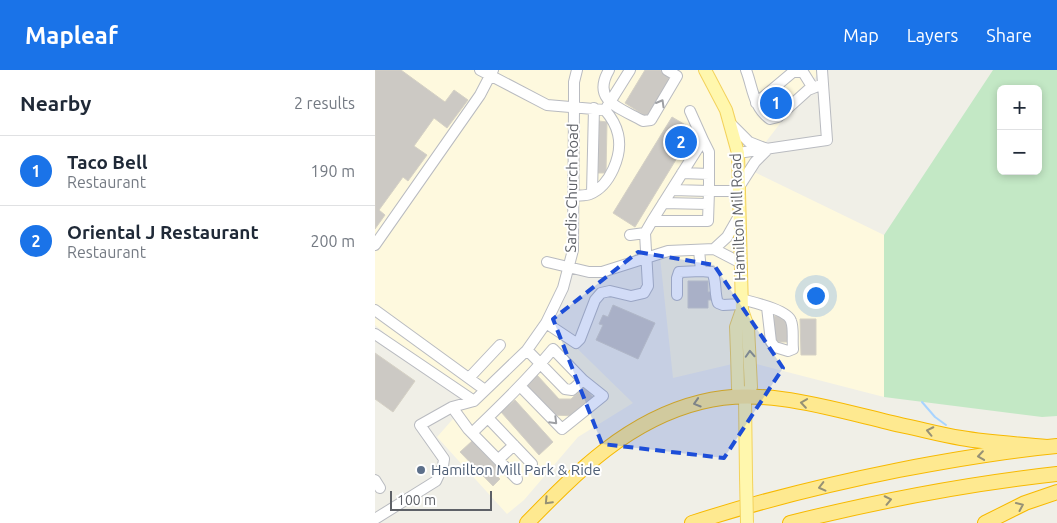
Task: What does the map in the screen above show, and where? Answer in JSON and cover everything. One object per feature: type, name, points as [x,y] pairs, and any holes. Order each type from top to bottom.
[{"type":"highway","points":[[527,523],[589,461],[625,435],[664,416],[700,402],[719,398],[766,397],[811,404],[960,438],[1052,447]]},
{"type":"highway","points":[[692,523],[732,510],[851,480],[951,461],[1052,447]]},
{"type":"highway","points":[[790,523],[920,493],[1057,474]]},
{"type":"highway","points":[[985,523],[1025,503],[1057,492]]},
{"type":"main road","name":"Hamilton Mill Road","points":[[705,70],[726,110],[738,153],[742,304],[749,327],[751,387],[745,398],[747,523]]},
{"type":"street","points":[[480,70],[491,73],[547,106],[603,107],[643,121],[651,120],[677,76],[667,70]]},
{"type":"street","name":"Sardis Church Road","points":[[375,519],[437,481],[444,459],[420,425],[453,407],[474,401],[527,350],[546,323],[563,288],[573,250],[574,82],[577,70]]},
{"type":"street","points":[[592,193],[603,107],[603,83],[609,70]]},
{"type":"street","points":[[603,107],[630,70]]},
{"type":"street","points":[[746,70],[756,103],[762,113],[770,118],[778,117],[808,90],[818,86]]},
{"type":"street","points":[[738,153],[827,140],[818,86],[822,70]]},
{"type":"street","points":[[756,103],[793,72],[803,72],[818,86]]},
{"type":"street","points":[[375,245],[481,95],[491,73]]},
{"type":"street","points":[[574,196],[592,193],[608,179],[617,161],[620,146],[618,134],[613,121],[603,107]]},
{"type":"street","points":[[652,222],[708,221],[709,152],[690,111]]},
{"type":"street","points":[[729,123],[749,142],[768,149]]},
{"type":"street","points":[[546,323],[576,343],[580,339],[595,300],[601,293],[610,291],[631,296],[644,293],[648,286],[645,232],[703,140]]},
{"type":"street","points":[[671,190],[709,191],[739,189],[755,162],[768,149]]},
{"type":"street","points":[[682,173],[709,174]]},
{"type":"street","points":[[663,203],[708,204]]},
{"type":"street","points":[[714,249],[727,237],[739,216]]},
{"type":"street","points":[[630,235],[645,232]]},
{"type":"street","points":[[547,262],[589,272],[602,272],[647,256],[668,251],[714,249],[741,264]]},
{"type":"street","points":[[699,250],[701,271]]},
{"type":"street","points":[[677,296],[679,272],[712,272],[718,303],[723,305],[742,304],[767,307]]},
{"type":"street","points":[[375,310],[485,390]]},
{"type":"street","points":[[375,334],[474,401]]},
{"type":"street","points":[[469,378],[501,345]]},
{"type":"street","points":[[472,433],[520,386],[553,349],[583,380],[603,396],[562,429],[520,386]]},
{"type":"street","points":[[527,350],[565,389],[572,390],[583,380]]},
{"type":"street","points":[[453,407],[472,433],[517,479]]},
{"type":"street","points":[[488,418],[532,464]]},
{"type":"street","points":[[499,459],[514,445]]},
{"type":"highlighted area","points":[[638,252],[714,265],[783,368],[724,458],[602,444],[553,319]]},
{"type":"shaded area","points":[[375,70],[821,70],[746,168],[884,235],[884,397],[745,361],[673,378],[659,248],[612,269],[571,266],[549,321],[633,403],[578,437],[524,500],[507,514],[437,437],[468,402],[375,325]]},
{"type":"green space","points":[[993,70],[1057,70],[1057,416],[1042,417],[884,397],[884,235]]},
{"type":"building","points":[[375,70],[401,70],[445,102],[454,90],[468,100],[447,128],[434,118],[414,146],[427,155],[408,181],[403,177],[379,210],[385,215],[375,229]]},
{"type":"building","points":[[645,70],[660,70],[671,77],[647,117],[625,103]]},
{"type":"building","points":[[781,83],[789,93],[770,109],[762,99]]},
{"type":"building","points":[[672,117],[694,130],[635,227],[613,213]]},
{"type":"building","points":[[599,121],[607,122],[606,173],[598,173]]},
{"type":"building","points":[[688,281],[708,281],[708,292],[712,292],[712,300],[708,300],[708,308],[688,308]]},
{"type":"building","points":[[613,305],[655,323],[638,359],[596,340],[603,325],[599,324],[603,315],[608,317]]},
{"type":"building","points":[[774,316],[788,316],[788,342],[774,342]]},
{"type":"building","points":[[800,319],[816,319],[816,355],[801,355]]},
{"type":"building","points":[[375,353],[415,381],[393,412],[375,399]]},
{"type":"building","points":[[537,375],[559,399],[571,399],[584,387],[595,399],[577,416],[552,415],[525,386]]},
{"type":"building","points":[[515,400],[553,442],[539,455],[501,412]]},
{"type":"building","points":[[472,441],[501,471],[496,475],[500,479],[493,486],[460,452]]},
{"type":"waterway","points":[[922,402],[935,417],[946,425]]},
{"type":"place","name":"Taco Bell","points":[[776,103]]},
{"type":"place","name":"Oriental J Restaurant","points":[[681,142]]},
{"type":"place","name":"Hamilton Mill Park & Ride","points":[[421,470]]}]
